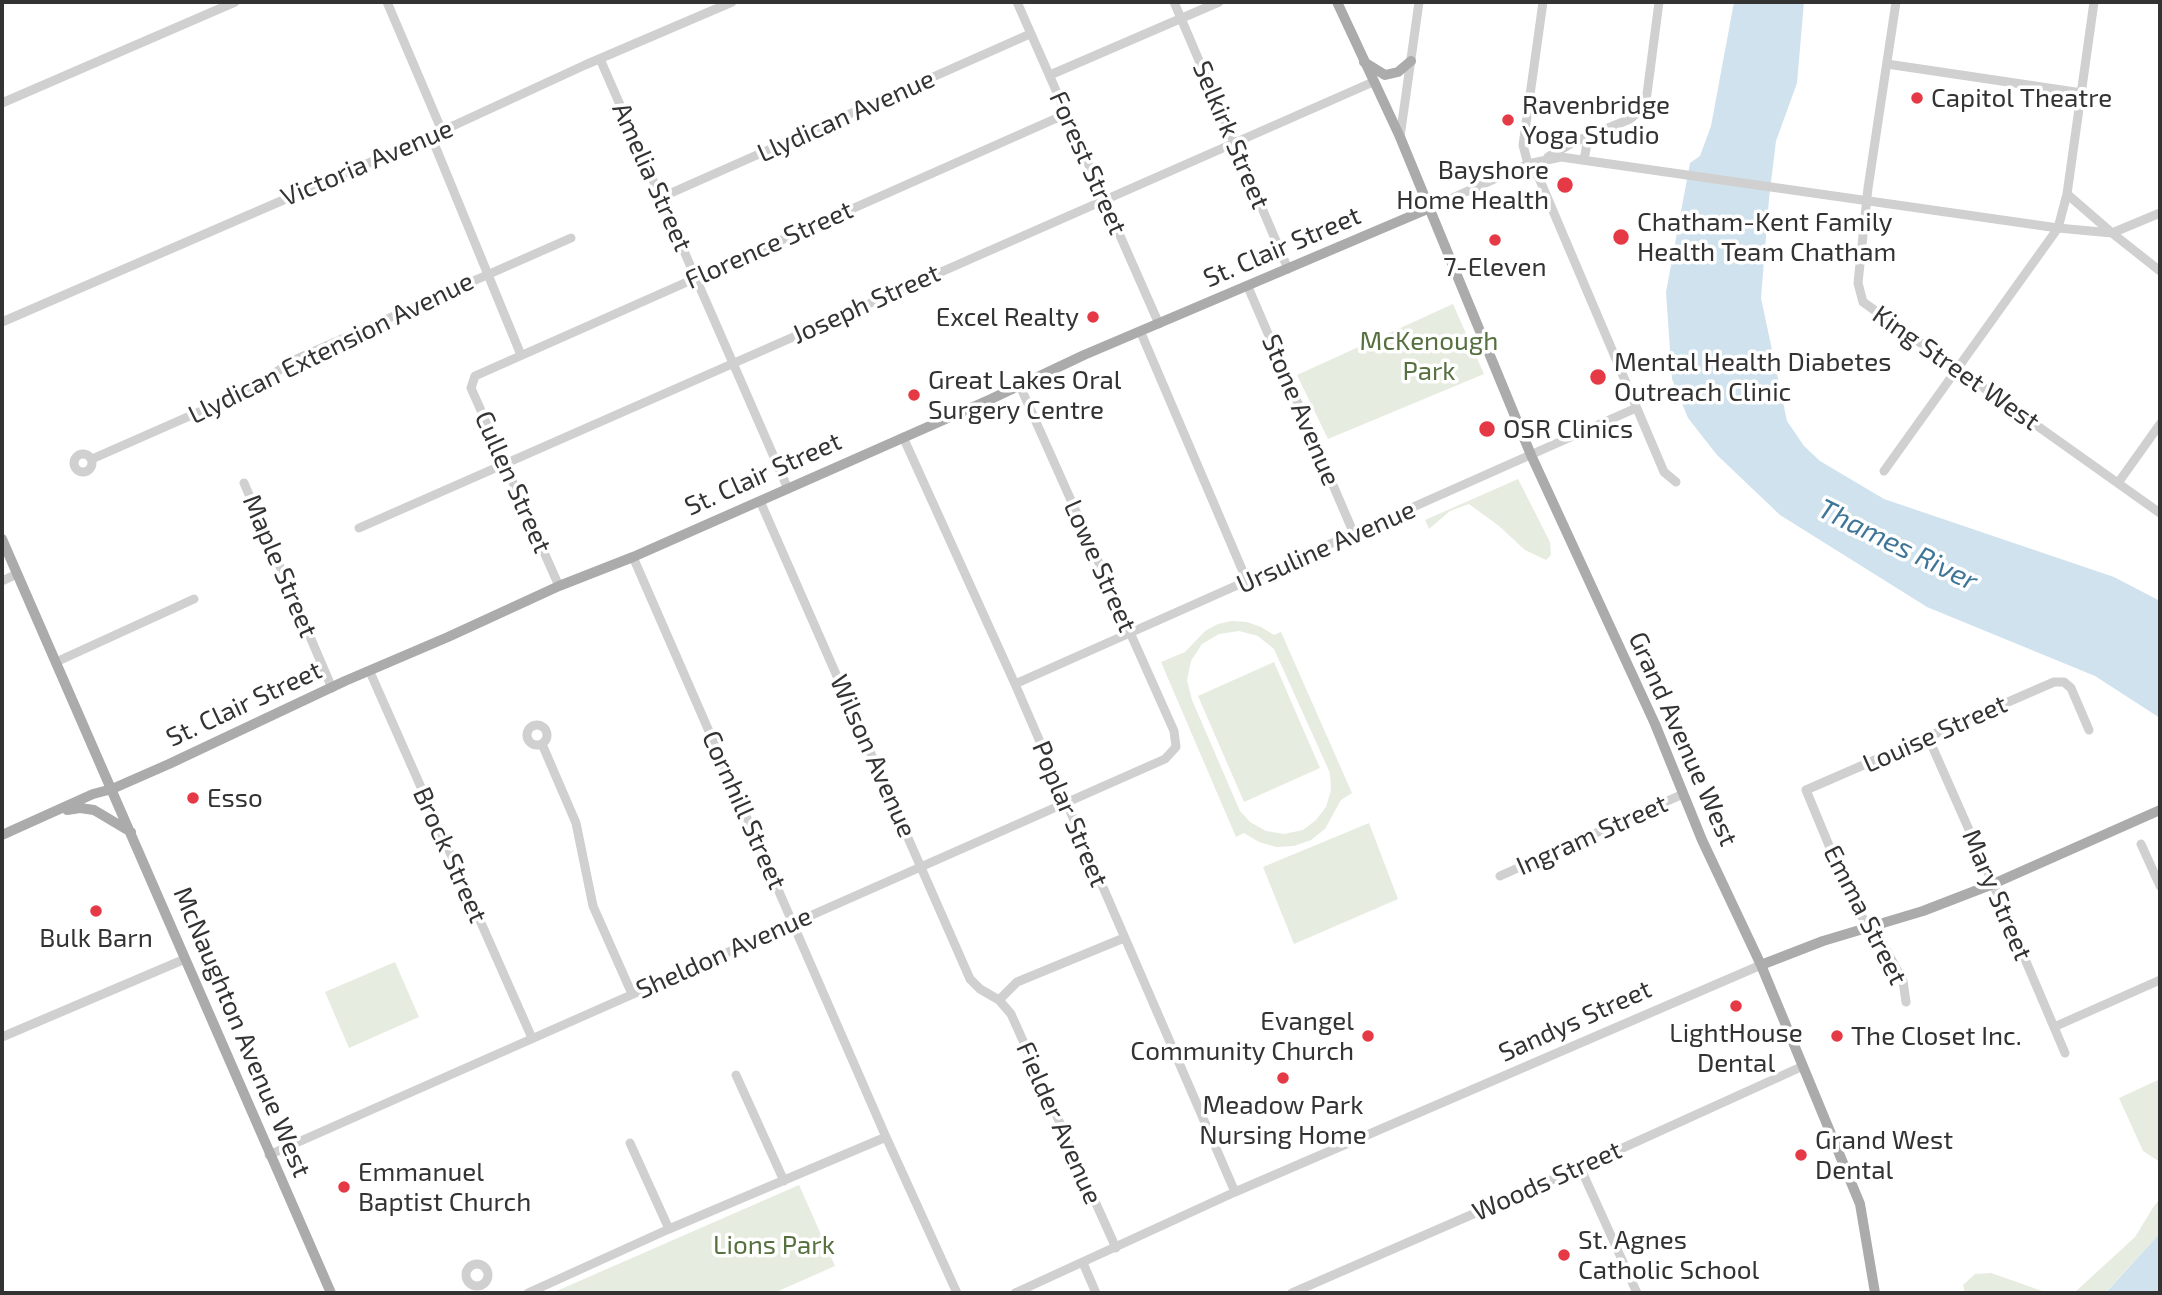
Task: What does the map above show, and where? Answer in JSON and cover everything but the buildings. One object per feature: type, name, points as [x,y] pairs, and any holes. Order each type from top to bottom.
[{"type":"main road","name":"Grand Avenue West","points":[[1337,2],[1400,136],[1531,455],[1655,724],[1683,794],[1761,965],[1860,1204],[1875,1293]]},
{"type":"main road","points":[[1364,62],[1385,75],[1398,72],[1411,61]]},
{"type":"main road","name":"St. Clair Street","points":[[2,835],[93,794],[112,789],[169,764],[559,586],[788,489],[1084,355],[1430,208]]},
{"type":"main road","name":"McNaughton Avenue West","points":[[2,539],[331,1293]]},
{"type":"main road","points":[[51,813],[80,808],[94,810],[131,832]]},
{"type":"main road","name":"Sandys Street","points":[[1761,965],[1823,941],[1923,911],[1993,884],[2160,810]]},
{"type":"street","points":[[2,103],[235,2]]},
{"type":"street","points":[[387,2],[442,131]]},
{"type":"street","name":"Victoria Avenue","points":[[2,322],[732,2]]},
{"type":"street","name":"Forest Street","points":[[1017,2],[1159,324]]},
{"type":"street","name":"Selkirk Street","points":[[1174,2],[1288,269]]},
{"type":"street","points":[[1050,75],[1219,2]]},
{"type":"street","points":[[1400,136],[1419,2]]},
{"type":"street","points":[[1543,2],[1523,145],[1528,164],[1539,178],[1664,472],[1676,482]]},
{"type":"street","points":[[1544,160],[1567,145],[1639,114],[1645,104],[1659,2]]},
{"type":"street","name":"King Street West","points":[[1896,2],[1874,141],[1858,283],[1863,302],[2160,513]]},
{"type":"street","points":[[1884,471],[2058,228],[2067,194],[2094,2]]},
{"type":"street","name":"Llydican Avenue","points":[[662,197],[1030,34]]},
{"type":"street","name":"Amelia Street","points":[[600,59],[788,489]]},
{"type":"street","points":[[1887,64],[2082,93]]},
{"type":"street","name":"Joseph Street","points":[[359,528],[1373,82]]},
{"type":"street","name":"Florence Street","points":[[474,378],[1066,114]]},
{"type":"street","points":[[1584,160],[1587,143],[1592,134]]},
{"type":"street","points":[[431,136],[521,355]]},
{"type":"street","points":[[1544,160],[1561,157],[2058,228],[2112,233],[2160,213]]},
{"type":"street","name":"St. Clair Street","points":[[1430,208],[1528,164],[1544,160]]},
{"type":"street","points":[[2067,194],[2160,271]]},
{"type":"street","name":"Llydican Extension Avenue","points":[[92,460],[251,389],[294,360],[571,238]]},
{"type":"street","name":"Stone Avenue","points":[[1248,287],[1354,534]]},
{"type":"street","points":[[1141,333],[1247,581]]},
{"type":"street","name":"Cullen Street","points":[[474,378],[471,388],[559,586]]},
{"type":"street","name":"Lowe Street","points":[[1020,386],[1174,731],[1176,747]]},
{"type":"street","name":"Ursuline Avenue","points":[[1015,684],[1636,408]]},
{"type":"street","points":[[2118,483],[2160,424]]},
{"type":"street","name":"Poplar Street","points":[[903,437],[1015,684],[1235,1192]]},
{"type":"street","name":"Maple Street","points":[[244,483],[332,688]]},
{"type":"street","name":"Wilson Avenue","points":[[760,501],[970,979],[980,989],[999,1000]]},
{"type":"street","name":"Cornhill Street","points":[[632,557],[957,1293]]},
{"type":"street","points":[[2,581],[18,574]]},
{"type":"street","points":[[57,662],[194,600]]},
{"type":"street","name":"Brock Street","points":[[370,672],[532,1038]]},
{"type":"street","name":"Louise Street","points":[[1805,790],[2054,682],[2064,682],[2071,688],[2089,730]]},
{"type":"street","name":"Mary Street","points":[[1928,737],[2065,1054]]},
{"type":"street","points":[[542,744],[576,824],[593,906],[632,994]]},
{"type":"street","name":"Sheldon Avenue","points":[[269,1155],[1165,759],[1176,747]]},
{"type":"street","name":"Emma Street","points":[[1805,790],[1855,908],[1883,944],[1903,981],[1906,1002]]},
{"type":"street","name":"Ingram Street","points":[[1500,876],[1683,794]]},
{"type":"street","points":[[2141,844],[2160,886]]},
{"type":"street","points":[[999,1000],[1017,982],[1124,938]]},
{"type":"street","points":[[2,1037],[185,959]]},
{"type":"street","name":"Sandys Street","points":[[1015,1293],[1235,1192],[1761,965]]},
{"type":"street","points":[[2054,1027],[2160,981]]},
{"type":"street","name":"Fielder Avenue","points":[[999,1000],[1011,1014],[1116,1248]]},
{"type":"street","name":"Woods Street","points":[[1292,1293],[1801,1067]]},
{"type":"street","points":[[736,1075],[784,1181]]},
{"type":"street","points":[[528,1293],[669,1229],[886,1137]]},
{"type":"street","points":[[630,1143],[669,1229]]},
{"type":"street","points":[[1580,1167],[1637,1293]]},
{"type":"street","points":[[1083,1263],[1096,1293]]},
{"type":"green space","name":"McKenough Park","points":[[1453,304],[1484,374],[1328,439],[1297,375]]},
{"type":"green space","points":[[1518,479],[1550,542],[1551,555],[1546,560],[1525,550],[1469,504],[1450,511],[1429,529],[1425,520]]},
{"type":"green space","points":[[1247,622],[1274,635],[1281,632],[1352,793],[1341,800],[1325,829],[1311,840],[1294,846],[1276,847],[1259,842],[1244,833],[1236,837],[1161,662],[1185,652],[1205,631],[1218,624]],"holes":[[[1239,631],[1258,636],[1274,649],[1330,773],[1331,790],[1326,807],[1316,820],[1303,830],[1284,834],[1266,831],[1250,822],[1240,811],[1192,700],[1187,680],[1191,661],[1202,644],[1219,634]]]},
{"type":"green space","points":[[1274,662],[1320,768],[1244,802],[1198,696]]},
{"type":"green space","points":[[1369,823],[1398,899],[1294,944],[1263,867]]},
{"type":"green space","points":[[395,962],[419,1017],[349,1048],[325,992]]},
{"type":"green space","points":[[2160,1079],[2160,1162],[2143,1151],[2119,1098]]},
{"type":"green space","name":"Lions Park","points":[[799,1185],[835,1266],[774,1293],[552,1293]]},
{"type":"green space","points":[[2160,1199],[2160,1233],[2105,1293],[2074,1293],[2135,1237]]},
{"type":"green space","points":[[1991,1273],[2048,1293],[1965,1293],[1963,1285],[1975,1274]]},
{"type":"water","name":"Thames River","points":[[1734,2],[1804,2],[1797,83],[1776,141],[1761,298],[1787,421],[1804,446],[1820,461],[1884,499],[2114,577],[2160,601],[2160,718],[2095,676],[1927,607],[1780,515],[1717,455],[1688,418],[1672,379],[1666,292],[1690,163],[1700,156],[1711,126]]},
{"type":"water","points":[[2160,1233],[2160,1293],[2105,1293],[2111,1287]]},
{"type":"place","name":"Capitol Theatre","points":[[1917,98]]},
{"type":"place","name":"Ravenbridge Yoga Studio","points":[[1508,120]]},
{"type":"place","name":"Bayshore Home Health","points":[[1565,185]]},
{"type":"place","name":"Chatham-Kent Family Health Team Chatham","points":[[1621,237]]},
{"type":"place","name":"7-Eleven","points":[[1495,240]]},
{"type":"place","name":"Excel Realty","points":[[1093,317]]},
{"type":"place","name":"Mental Health Diabetes Outreach Clinic","points":[[1598,377]]},
{"type":"place","name":"Great Lakes Oral Surgery Centre","points":[[914,395]]},
{"type":"place","name":"OSR Clinics","points":[[1487,429]]},
{"type":"place","name":"Esso","points":[[193,798]]},
{"type":"place","name":"Bulk Barn","points":[[96,911]]},
{"type":"place","name":"LightHouse Dental","points":[[1736,1006]]},
{"type":"place","name":"Evangel Community Church","points":[[1368,1036]]},
{"type":"place","name":"The Closet Inc.","points":[[1837,1036]]},
{"type":"place","name":"Meadow Park Nursing Home","points":[[1283,1078]]},
{"type":"place","name":"Grand West Dental","points":[[1801,1155]]},
{"type":"place","name":"Emmanuel Baptist Church","points":[[344,1187]]},
{"type":"place","name":"St. Agnes Catholic School","points":[[1564,1255]]}]
